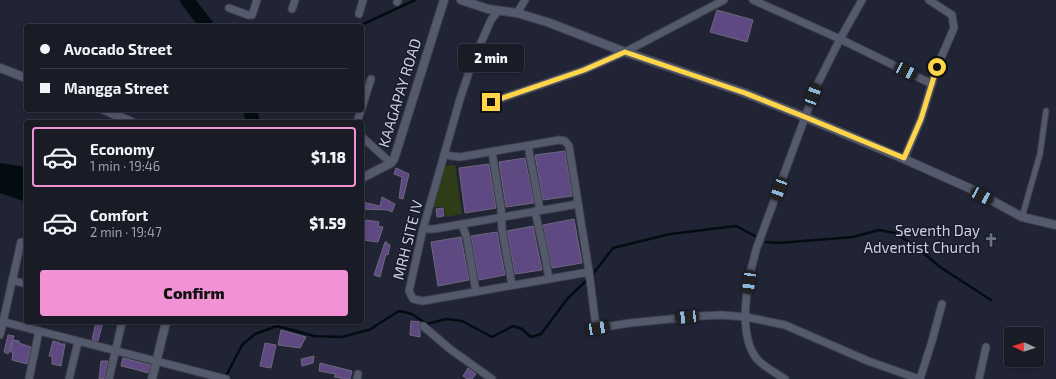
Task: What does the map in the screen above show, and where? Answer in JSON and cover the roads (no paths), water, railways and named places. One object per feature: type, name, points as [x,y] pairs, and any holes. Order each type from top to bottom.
[{"type":"street","points":[[229,8],[252,15],[257,0]]},
{"type":"street","points":[[292,9],[295,0]]},
{"type":"street","points":[[359,14],[363,0]]},
{"type":"street","name":"KAAGAPAY ROAD","points":[[364,177],[391,163],[394,159],[444,0]]},
{"type":"street","points":[[461,0],[488,10],[517,13],[547,22],[625,52],[745,93],[904,158],[969,188],[1022,216],[1056,225]]},
{"type":"street","points":[[517,13],[525,0]]},
{"type":"street","points":[[491,102],[584,70],[625,52],[724,0]]},
{"type":"street","points":[[752,0],[840,39],[932,84]]},
{"type":"street","points":[[785,379],[764,366],[758,360],[748,338],[746,317],[751,267],[817,85],[862,0]]},
{"type":"street","points":[[904,158],[921,119],[942,53],[954,28],[952,15],[929,0]]},
{"type":"street","name":"MRH SITE IV","points":[[498,11],[491,20],[468,75],[423,229],[409,291],[413,299],[423,301],[589,272]]},
{"type":"street","points":[[0,68],[24,77]]},
{"type":"street","points":[[364,102],[371,79]]},
{"type":"street","points":[[1022,216],[1040,154],[1046,111]]},
{"type":"street","points":[[109,112],[127,120]]},
{"type":"street","points":[[364,139],[391,163]]},
{"type":"street","points":[[444,154],[460,157],[558,140],[565,141],[569,146],[597,328],[701,316],[721,315],[746,317],[785,325],[868,361],[920,379],[942,304]]},
{"type":"street","points":[[528,146],[549,279]]},
{"type":"street","points":[[492,152],[502,229],[512,285]]},
{"type":"street","points":[[423,229],[434,229],[578,204]]},
{"type":"street","points":[[462,224],[467,238],[476,292]]},
{"type":"street","points":[[0,335],[21,242],[24,243]]},
{"type":"street","points":[[12,280],[24,283]]},
{"type":"street","points":[[2,322],[226,379]]},
{"type":"street","points":[[109,379],[122,324]]},
{"type":"street","points":[[152,379],[166,324]]},
{"type":"street","points":[[423,326],[450,350],[492,379]]},
{"type":"street","points":[[29,379],[40,331]]},
{"type":"street","points":[[69,379],[78,342]]},
{"type":"street","points":[[979,379],[986,347]]},
{"type":"waterway","points":[[187,0],[205,24]]},
{"type":"waterway","points":[[363,24],[415,0]]},
{"type":"waterway","points":[[250,112],[252,120]]},
{"type":"waterway","points":[[593,274],[613,248],[670,234],[736,226],[755,236]]},
{"type":"waterway","points":[[766,242],[778,243],[853,237],[879,230],[895,233],[915,246],[940,267],[991,300]]},
{"type":"waterway","points":[[227,374],[242,345],[255,334],[277,326],[314,336],[341,337],[369,330],[399,311],[412,314],[427,324],[446,319],[462,321],[492,337],[513,326],[522,329],[531,337],[541,334],[568,298],[586,281]]},
{"type":"place","name":"Seventh Day Adventist Church","points":[[991,240]]}]
